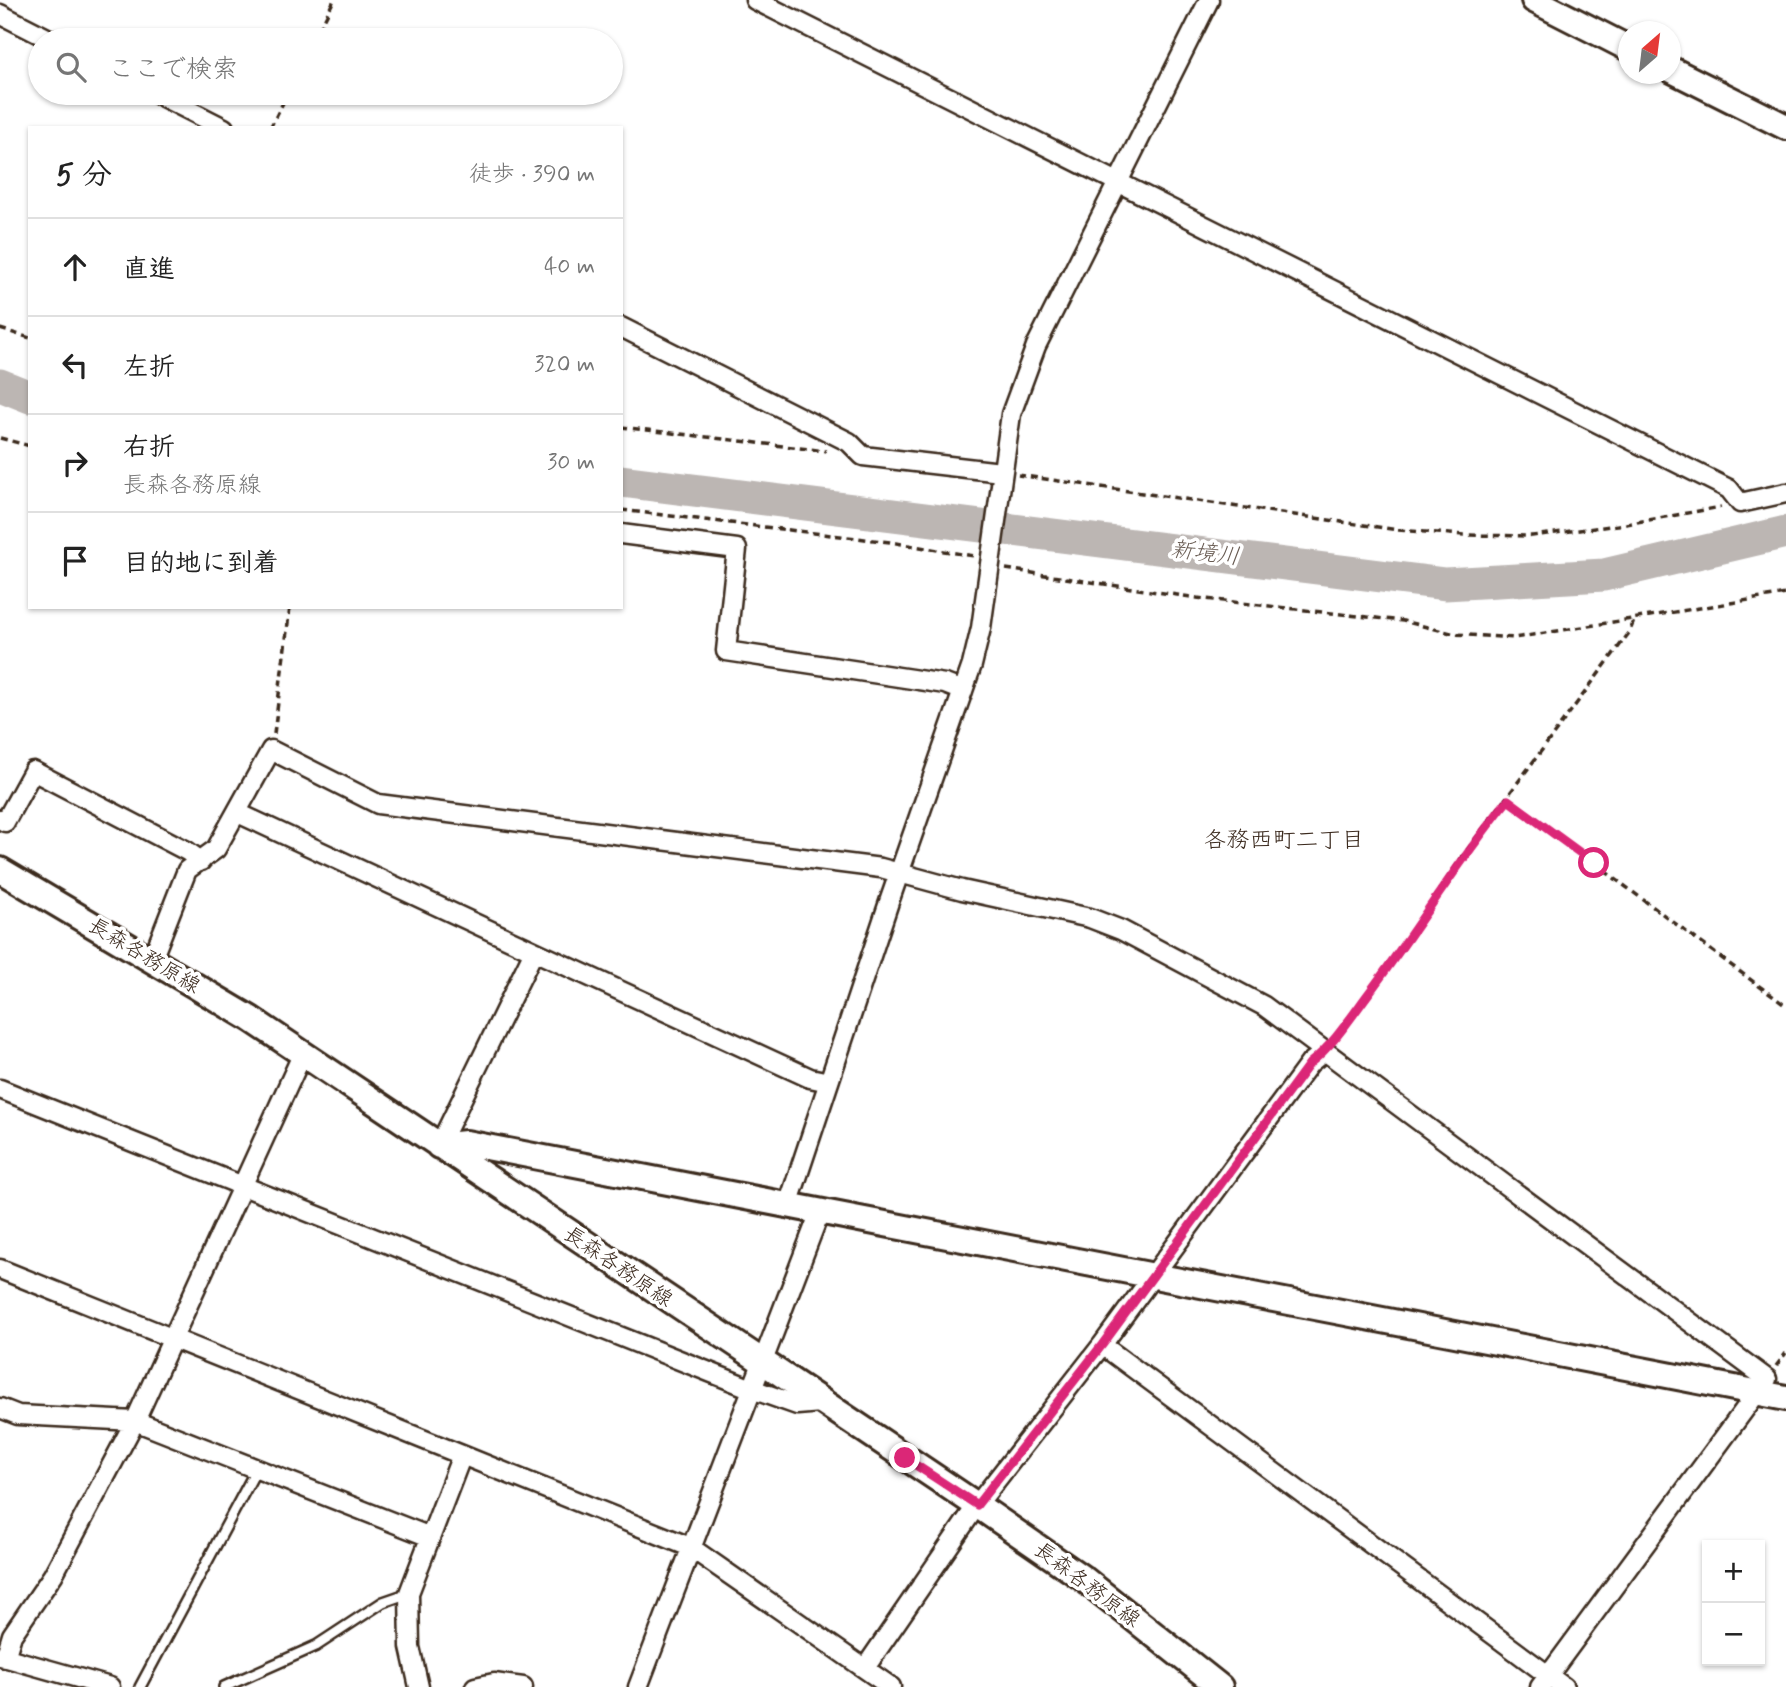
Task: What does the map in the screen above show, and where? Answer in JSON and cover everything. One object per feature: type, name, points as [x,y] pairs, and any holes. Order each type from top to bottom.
[{"type":"street","points":[[755,0],[1729,489],[1740,503],[1786,493]]},
{"type":"street","points":[[788,1205],[899,872],[963,691],[981,628],[1012,414],[1036,346],[1209,0]]},
{"type":"street","points":[[1534,0],[1618,42]]},
{"type":"street","points":[[0,14],[28,28]]},
{"type":"street","points":[[1681,74],[1786,127]]},
{"type":"street","points":[[179,105],[221,126]]},
{"type":"street","points":[[623,328],[849,442],[863,456],[1002,472]]},
{"type":"street","points":[[623,534],[737,549],[726,651],[945,684],[963,691]]},
{"type":"street","points":[[152,962],[187,870],[216,849],[271,750],[378,804],[899,872],[962,890],[1054,908],[1121,930],[1264,1006],[1767,1379],[1544,1681]]},
{"type":"street","points":[[0,819],[5,822],[33,771],[187,851],[201,861]]},
{"type":"street","points":[[238,813],[810,1077],[829,1082]]},
{"type":"street","name":"長森各務原線","points":[[0,870],[303,1053],[821,1403],[977,1505],[1084,1579],[1220,1687]]},
{"type":"street","points":[[439,1146],[534,951]]},
{"type":"street","points":[[865,1668],[977,1505],[1102,1345],[1310,1063],[1325,1051]]},
{"type":"street","points":[[110,1687],[2,1657],[12,1635],[53,1575],[135,1421],[303,1053]]},
{"type":"street","points":[[0,1089],[752,1389],[797,1405],[821,1403]]},
{"type":"street","points":[[439,1146],[466,1143],[1152,1278],[1786,1398]]},
{"type":"street","points":[[638,1687],[820,1212]]},
{"type":"street","points":[[0,1269],[690,1547],[891,1687]]},
{"type":"street","points":[[1102,1345],[1544,1681],[1564,1687]]},
{"type":"street","points":[[0,1408],[18,1415],[135,1421],[430,1537]]},
{"type":"street","points":[[419,1687],[410,1647],[409,1593],[462,1455]]},
{"type":"street","points":[[475,1687],[494,1683],[523,1687]]},
{"type":"lane","points":[[140,1687],[256,1470]]},
{"type":"lane","points":[[225,1687],[316,1646],[383,1602],[409,1593]]},
{"type":"path","points":[[320,28],[334,0]]},
{"type":"path","points":[[271,126],[282,105]]},
{"type":"path","points":[[0,329],[28,337]]},
{"type":"path","points":[[623,427],[863,456]]},
{"type":"path","points":[[0,438],[28,445]]},
{"type":"path","points":[[1002,472],[1398,530],[1464,535],[1532,536],[1626,524],[1740,503]]},
{"type":"path","points":[[623,510],[890,542],[978,557],[990,567],[1197,598],[1403,621],[1455,634],[1514,638],[1634,621],[1786,594]]},
{"type":"path","points":[[271,750],[290,609]]},
{"type":"path","points":[[1325,1051],[1401,950],[1463,856],[1508,800],[1629,634],[1634,621]]},
{"type":"path","points":[[1508,800],[1786,1006]]},
{"type":"waterway","name":"新境川","points":[[0,385],[28,396]]},
{"type":"waterway","name":"新境川","points":[[623,481],[1445,584],[1604,575],[1786,532]]},
{"type":"district","name":"各務西町二丁目","points":[[1284,841]]},
{"type":"route","points":[[905,1458],[977,1505],[1102,1345],[1310,1063],[1325,1051],[1371,990],[1463,856],[1508,800],[1594,863]]}]
